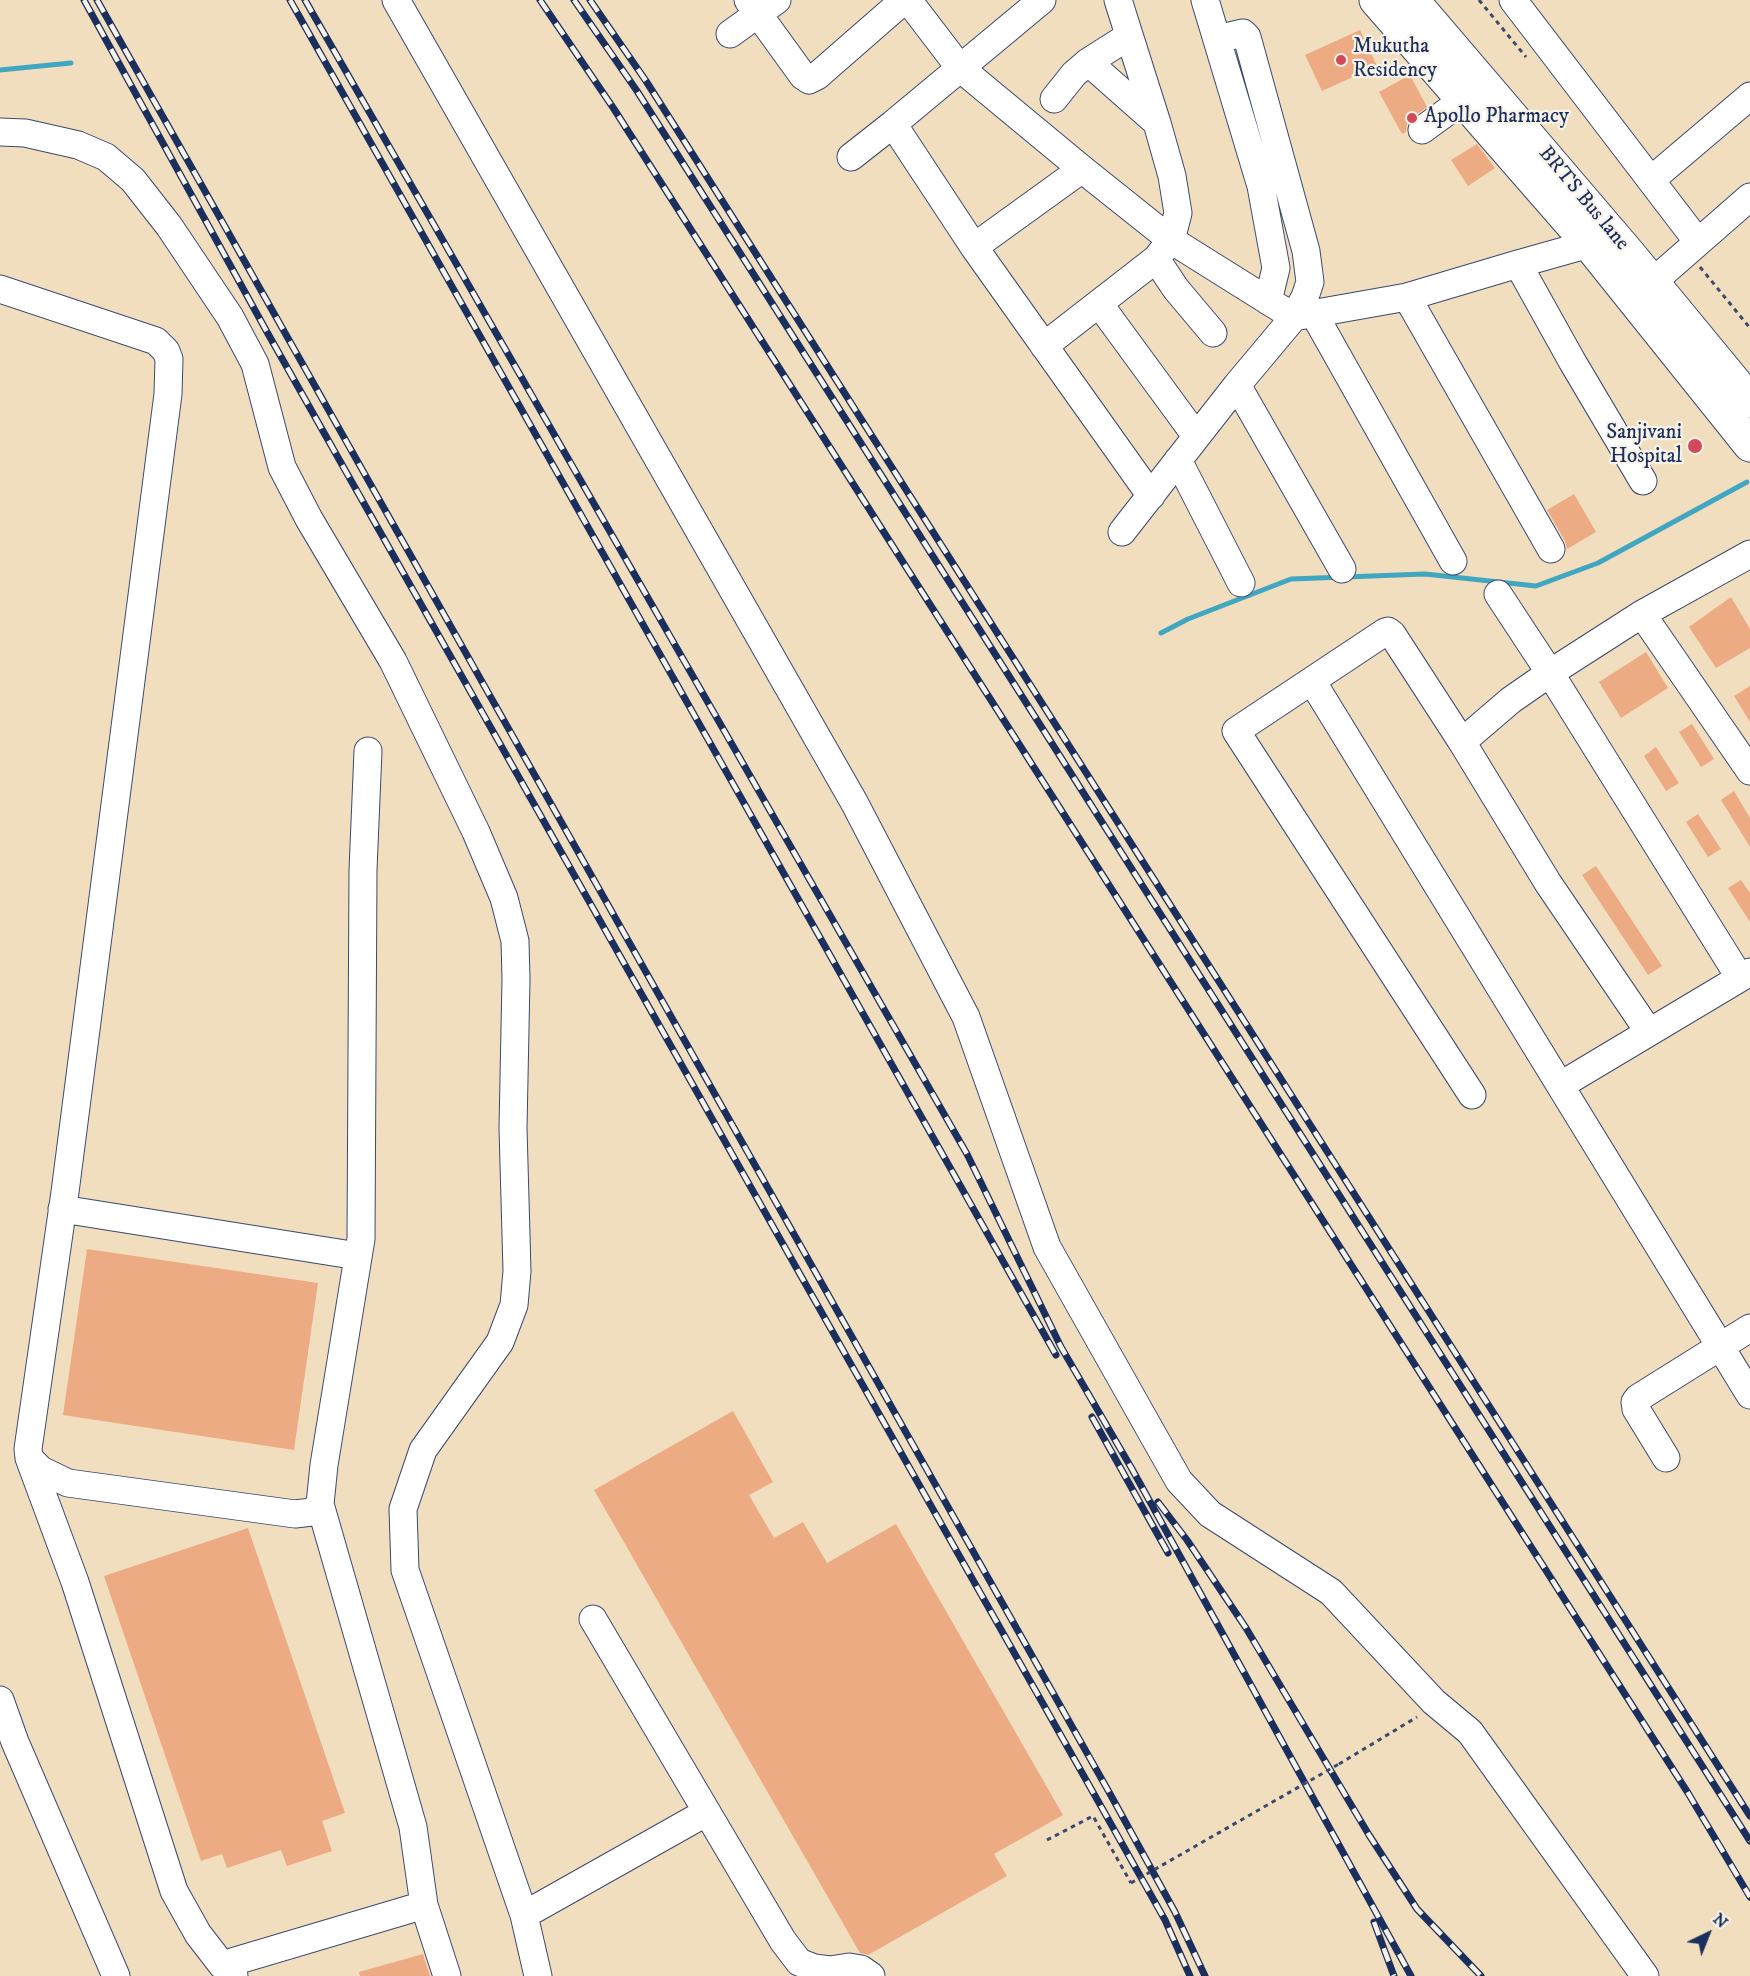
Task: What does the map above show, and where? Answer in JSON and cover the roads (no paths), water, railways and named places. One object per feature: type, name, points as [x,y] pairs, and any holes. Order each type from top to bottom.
[{"type":"main road","points":[[1376,0],[1589,244],[1750,445]]},
{"type":"main road","name":"BRTS Bus lane","points":[[1412,0],[1750,401]]},
{"type":"main road","points":[[1440,0],[1485,58],[1750,375]]},
{"type":"street","points":[[396,0],[854,802],[966,1017],[1047,1247],[1179,1481],[1210,1514],[1331,1592],[1434,1702],[1470,1732],[1645,1976]]},
{"type":"street","points":[[730,34],[761,5],[803,76],[809,80],[817,76],[906,0],[960,68],[1082,169],[1163,249],[1287,309],[1407,297],[1589,244]]},
{"type":"street","points":[[851,157],[1042,0]]},
{"type":"street","points":[[1044,346],[1100,305],[1163,249],[1178,213],[1172,176],[1118,0]]},
{"type":"street","points":[[1205,0],[1228,36],[1261,186],[1276,268],[1287,309],[1453,561]]},
{"type":"street","points":[[1513,0],[1698,242]]},
{"type":"street","points":[[1054,99],[1074,74],[1088,62],[1129,36]]},
{"type":"street","points":[[1122,532],[1146,490],[1178,460],[1193,432],[1237,385],[1287,309],[1305,297],[1310,282],[1306,251],[1247,37],[1228,36]]},
{"type":"street","points":[[1088,62],[1157,123]]},
{"type":"street","points":[[1651,180],[1750,96]]},
{"type":"street","points":[[1422,130],[1463,100]]},
{"type":"street","points":[[893,124],[974,247],[1146,490]]},
{"type":"street","points":[[0,132],[25,133],[78,145],[106,157],[133,180],[162,217],[230,317],[255,364],[282,467],[309,519],[393,661],[476,832],[504,898],[515,941],[516,979],[513,1128],[518,1270],[514,1305],[500,1342],[423,1450],[403,1509],[405,1570],[524,1915],[538,1976]]},
{"type":"street","points":[[974,247],[1082,169]]},
{"type":"street","points":[[1663,273],[1750,197]]},
{"type":"street","points":[[1163,249],[1176,289],[1214,333]]},
{"type":"street","points":[[1518,264],[1643,481]]},
{"type":"street","points":[[0,289],[156,341],[162,345],[169,359],[168,394],[62,1209],[28,1449],[29,1458],[75,1582],[174,1891],[198,1934],[228,1971],[424,1905]]},
{"type":"street","points":[[1407,297],[1551,549]]},
{"type":"street","points":[[1100,305],[1193,432]]},
{"type":"street","points":[[1237,385],[1342,569]]},
{"type":"street","points":[[1178,460],[1241,583]]},
{"type":"street","points":[[1462,742],[1511,700],[1550,673],[1642,614],[1750,554]]},
{"type":"street","points":[[1498,594],[1745,975],[1561,1085]]},
{"type":"street","points":[[1642,614],[1750,771]]},
{"type":"street","points":[[1472,1095],[1236,731],[1388,631],[1462,742],[1548,883],[1649,1032]]},
{"type":"street","points":[[1312,681],[1750,1395]]},
{"type":"street","points":[[368,751],[363,870],[361,1227],[320,1504],[414,1827],[424,1905],[447,1976]]},
{"type":"street","points":[[62,1209],[358,1256]]},
{"type":"street","points":[[1666,1458],[1636,1409],[1635,1402],[1750,1328]]},
{"type":"street","points":[[29,1458],[41,1470],[68,1483],[295,1514],[312,1512],[320,1504]]},
{"type":"street","points":[[593,1618],[783,1941],[799,1962],[814,1968],[830,1970],[849,1967],[861,1969],[871,1976]]},
{"type":"street","points":[[0,1700],[15,1742],[116,1976]]},
{"type":"street","points":[[0,1748],[96,1976]]},
{"type":"street","points":[[524,1915],[707,1812]]},
{"type":"waterway","points":[[0,70],[71,63]]},
{"type":"waterway","points":[[1161,633],[1188,619],[1291,579],[1425,574],[1536,586],[1598,563],[1747,482]]},
{"type":"railway","points":[[84,0],[267,332],[1165,1920],[1190,1976]]},
{"type":"railway","points":[[97,0],[1109,1792],[1175,1912],[1205,1976]]},
{"type":"railway","points":[[290,0],[1056,1355]]},
{"type":"railway","points":[[305,0],[967,1154],[1061,1347],[1132,1469],[1411,1976]]},
{"type":"railway","points":[[540,0],[614,109],[1688,1793],[1750,1897]]},
{"type":"railway","points":[[574,0],[637,91],[1750,1841]]},
{"type":"railway","points":[[590,0],[646,81],[1750,1816]]},
{"type":"railway","points":[[1092,1417],[1168,1553]]},
{"type":"railway","points":[[1158,1502],[1187,1540],[1246,1628],[1369,1835],[1417,1909],[1481,1976]]},
{"type":"railway","points":[[1374,1922],[1394,1976]]},
{"type":"place","name":"Mukutha Residency","points":[[1341,60]]},
{"type":"place","name":"Apollo Pharmacy","points":[[1412,118]]},
{"type":"place","name":"Sanjivani Hospital","points":[[1695,446]]}]
